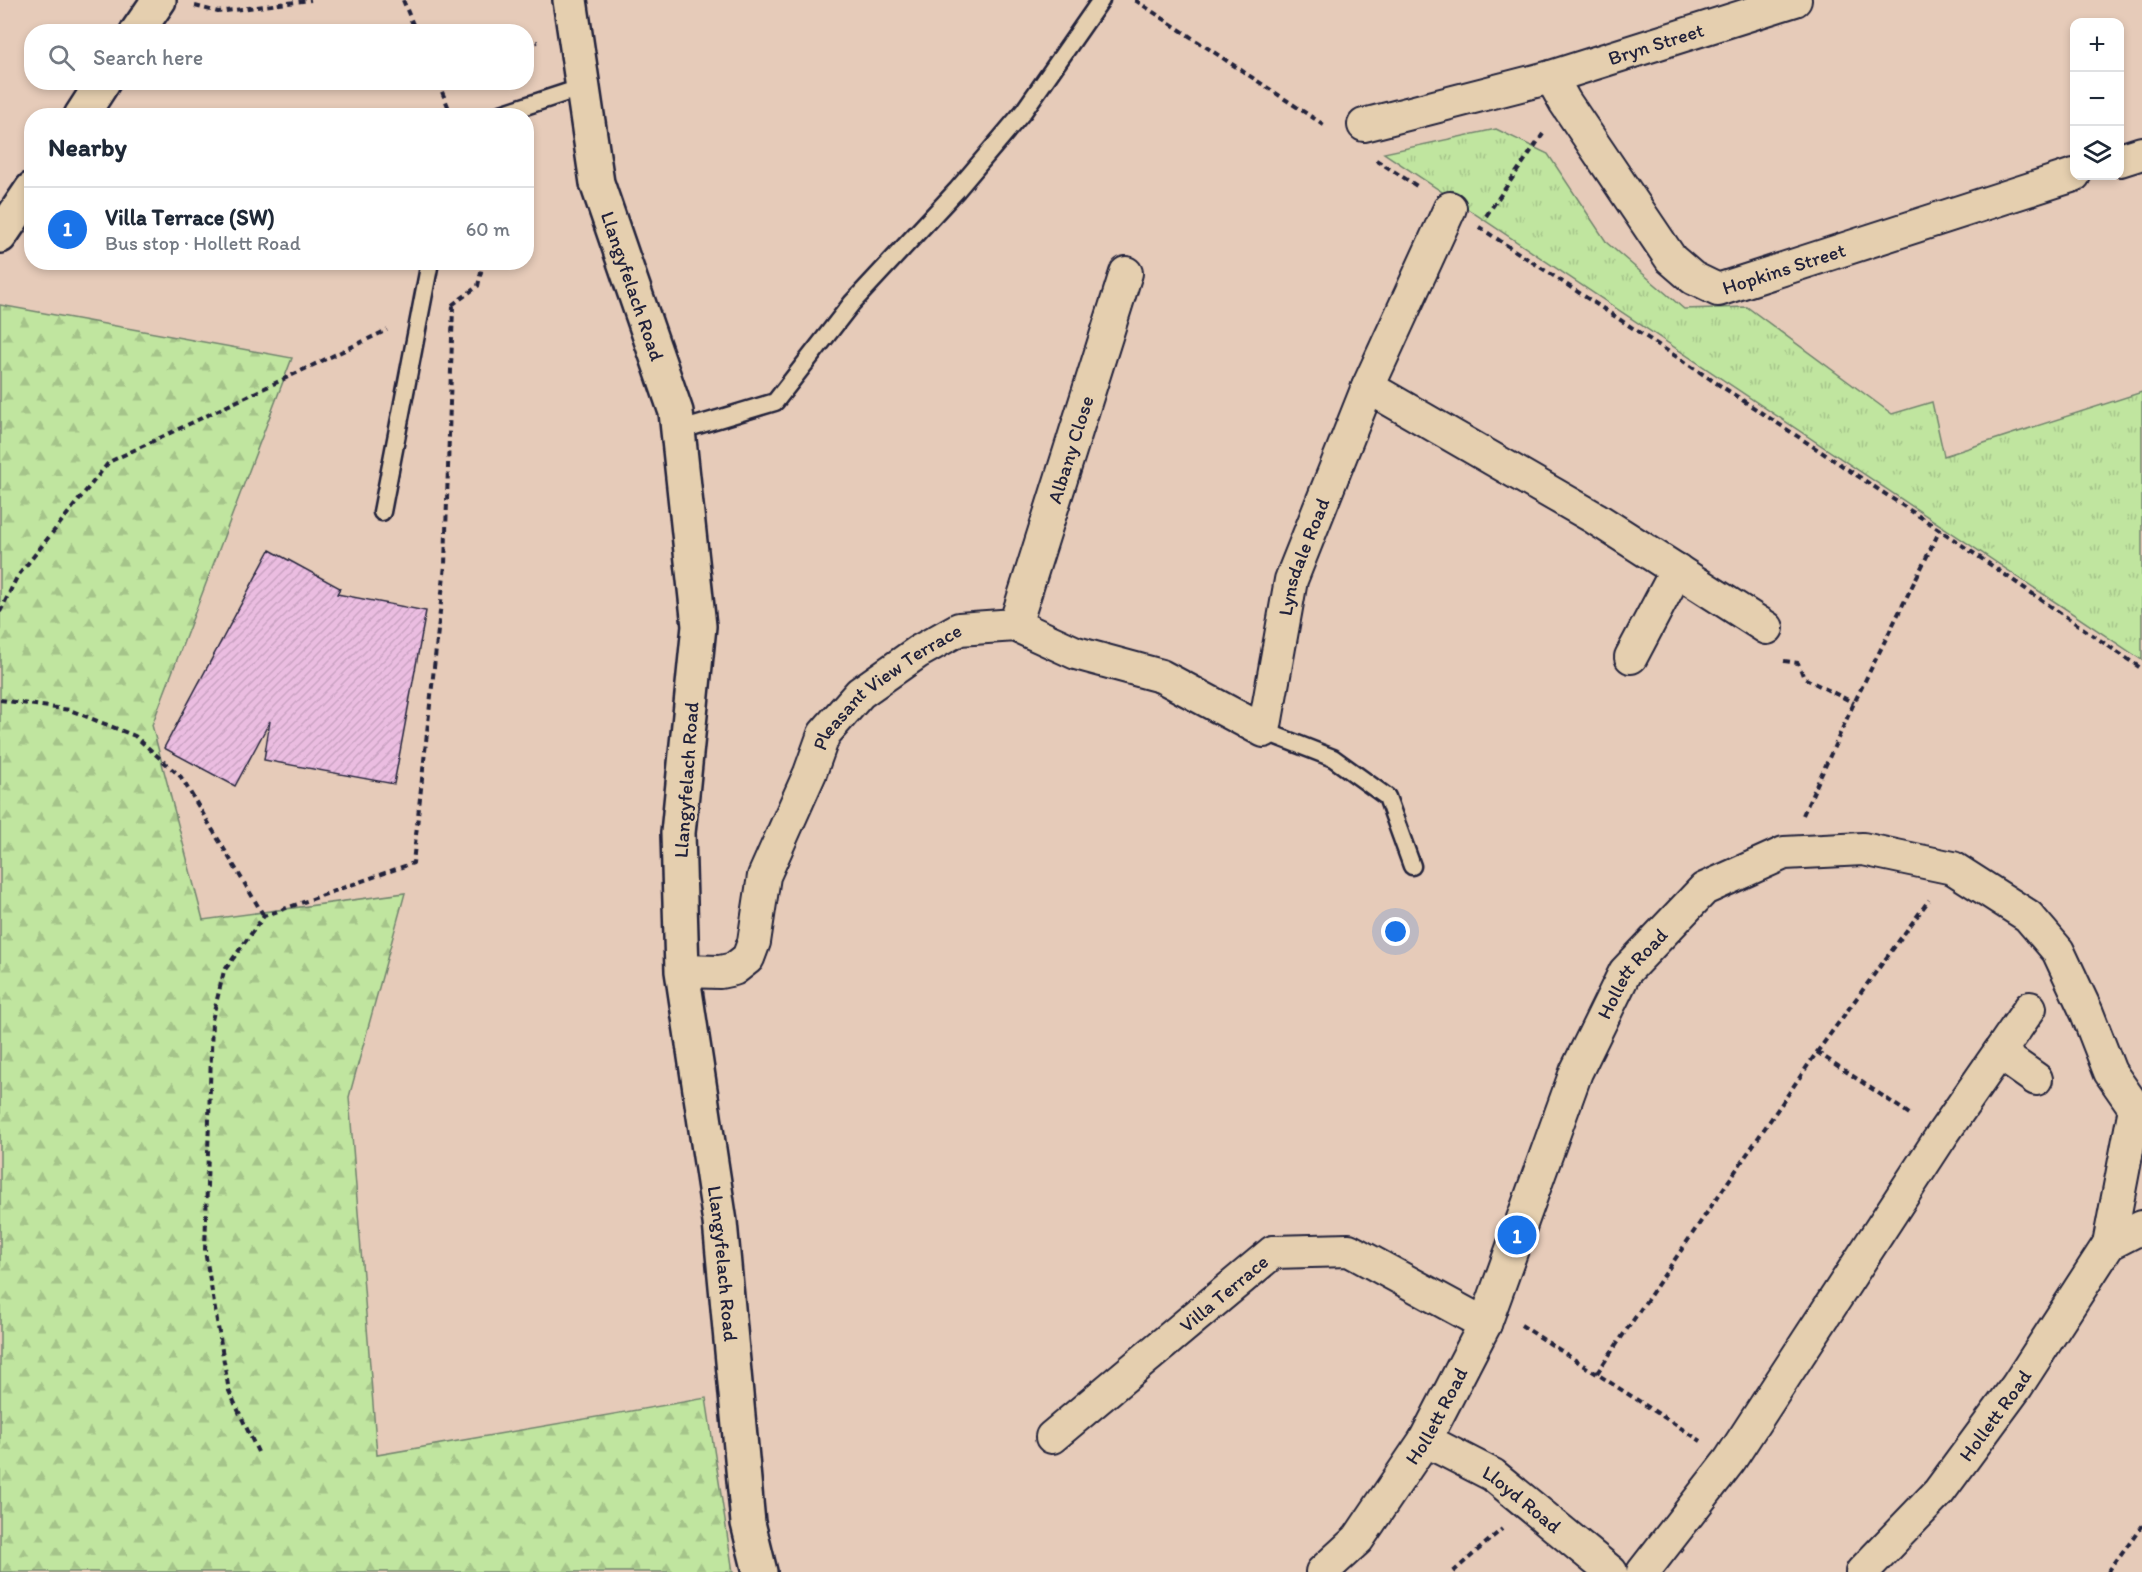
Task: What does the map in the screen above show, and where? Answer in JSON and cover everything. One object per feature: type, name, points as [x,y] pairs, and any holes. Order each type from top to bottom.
[{"type":"main road","name":"Llangyfelach Road","points":[[570,0],[597,183],[676,411],[699,626],[678,833],[682,971],[720,1222],[748,1523],[760,1572]]},
{"type":"main road","points":[[147,24],[174,2]]},
{"type":"main road","points":[[86,108],[98,90]]},
{"type":"main road","points":[[0,236],[24,201]]},
{"type":"street","name":"Bryn Street","points":[[1364,125],[1558,89],[1795,0]]},
{"type":"street","name":"Hopkins Street","points":[[1558,89],[1671,259],[1693,278],[1718,290],[2070,176]]},
{"type":"street","points":[[2124,159],[2142,153]]},
{"type":"street","name":"Lynsdale Road","points":[[1264,731],[1291,580],[1368,387],[1450,208]]},
{"type":"street","name":"Albany Close","points":[[1015,625],[1126,273]]},
{"type":"street","points":[[1368,387],[1595,518],[1767,628]]},
{"type":"street","points":[[1630,657],[1677,570]]},
{"type":"street","name":"Pleasant View Terrace","points":[[682,971],[720,972],[734,969],[748,958],[754,942],[764,876],[810,773],[824,734],[860,693],[918,652],[959,629],[1015,625],[1076,652],[1161,676],[1264,731]]},
{"type":"street","name":"Hollett Road","points":[[1322,1572],[1358,1539],[1425,1440],[1489,1315],[1576,1072],[1625,972],[1704,889],[1784,853],[1863,849],[1953,868],[2028,916],[2058,951],[2087,1013],[2110,1072],[2139,1110],[2109,1244],[2017,1386],[1939,1492],[1862,1572]]},
{"type":"street","points":[[1644,1572],[1730,1460],[1942,1135],[2030,1008]]},
{"type":"street","points":[[1999,1053],[2036,1079]]},
{"type":"street","name":"Hollett Road","points":[[2109,1244],[2142,1227]]},
{"type":"street","name":"Villa Terrace","points":[[1052,1437],[1273,1252],[1349,1250],[1489,1315]]},
{"type":"street","name":"Lloyd Road","points":[[1425,1440],[1493,1475],[1611,1572]]},
{"type":"lane","points":[[678,431],[775,402],[852,303],[957,190],[1023,112],[1101,0]]},
{"type":"lane","points":[[519,108],[583,87]]},
{"type":"lane","points":[[382,512],[428,270]]},
{"type":"lane","points":[[1264,731],[1333,758],[1387,797],[1412,866]]},
{"type":"path","points":[[174,2],[218,12],[311,0]]},
{"type":"path","points":[[403,0],[413,24]]},
{"type":"path","points":[[1136,0],[1331,130]]},
{"type":"path","points":[[1558,89],[1478,227],[1940,530],[2142,669]]},
{"type":"path","points":[[441,90],[449,108]]},
{"type":"path","points":[[1370,156],[1450,208]]},
{"type":"path","points":[[0,612],[17,577],[109,462],[419,314],[453,305],[478,286],[481,270]]},
{"type":"path","points":[[258,1452],[229,1391],[205,1251],[212,1020],[225,971],[264,916],[413,863],[445,565],[453,305]]},
{"type":"path","points":[[1816,787],[1854,703],[1940,530]]},
{"type":"path","points":[[1767,628],[1771,658],[1798,663],[1804,678],[1854,703]]},
{"type":"path","points":[[0,700],[70,710],[135,736],[181,777],[264,916]]},
{"type":"path","points":[[1597,1373],[1817,1052],[1953,868]]},
{"type":"path","points":[[1817,1052],[1942,1135]]},
{"type":"path","points":[[1489,1315],[1597,1373],[1730,1460]]},
{"type":"path","points":[[1452,1572],[1530,1505]]},
{"type":"path","points":[[2108,1572],[2142,1525]]},
{"type":"green space","points":[[1496,129],[1548,154],[1607,243],[1684,309],[1747,307],[1892,414],[1932,402],[1944,456],[2142,392],[2142,660],[1384,153]]},
{"type":"green space","points":[[0,305],[292,358],[152,725],[203,920],[405,893],[349,1097],[377,1455],[706,1398],[733,1572],[0,1572]]},
{"type":"building","points":[[270,550],[340,588],[337,594],[426,611],[394,784],[264,760],[270,721],[235,786],[164,748]]},
{"type":"place","name":"Villa Terrace (SW)","points":[[1517,1235]]}]
